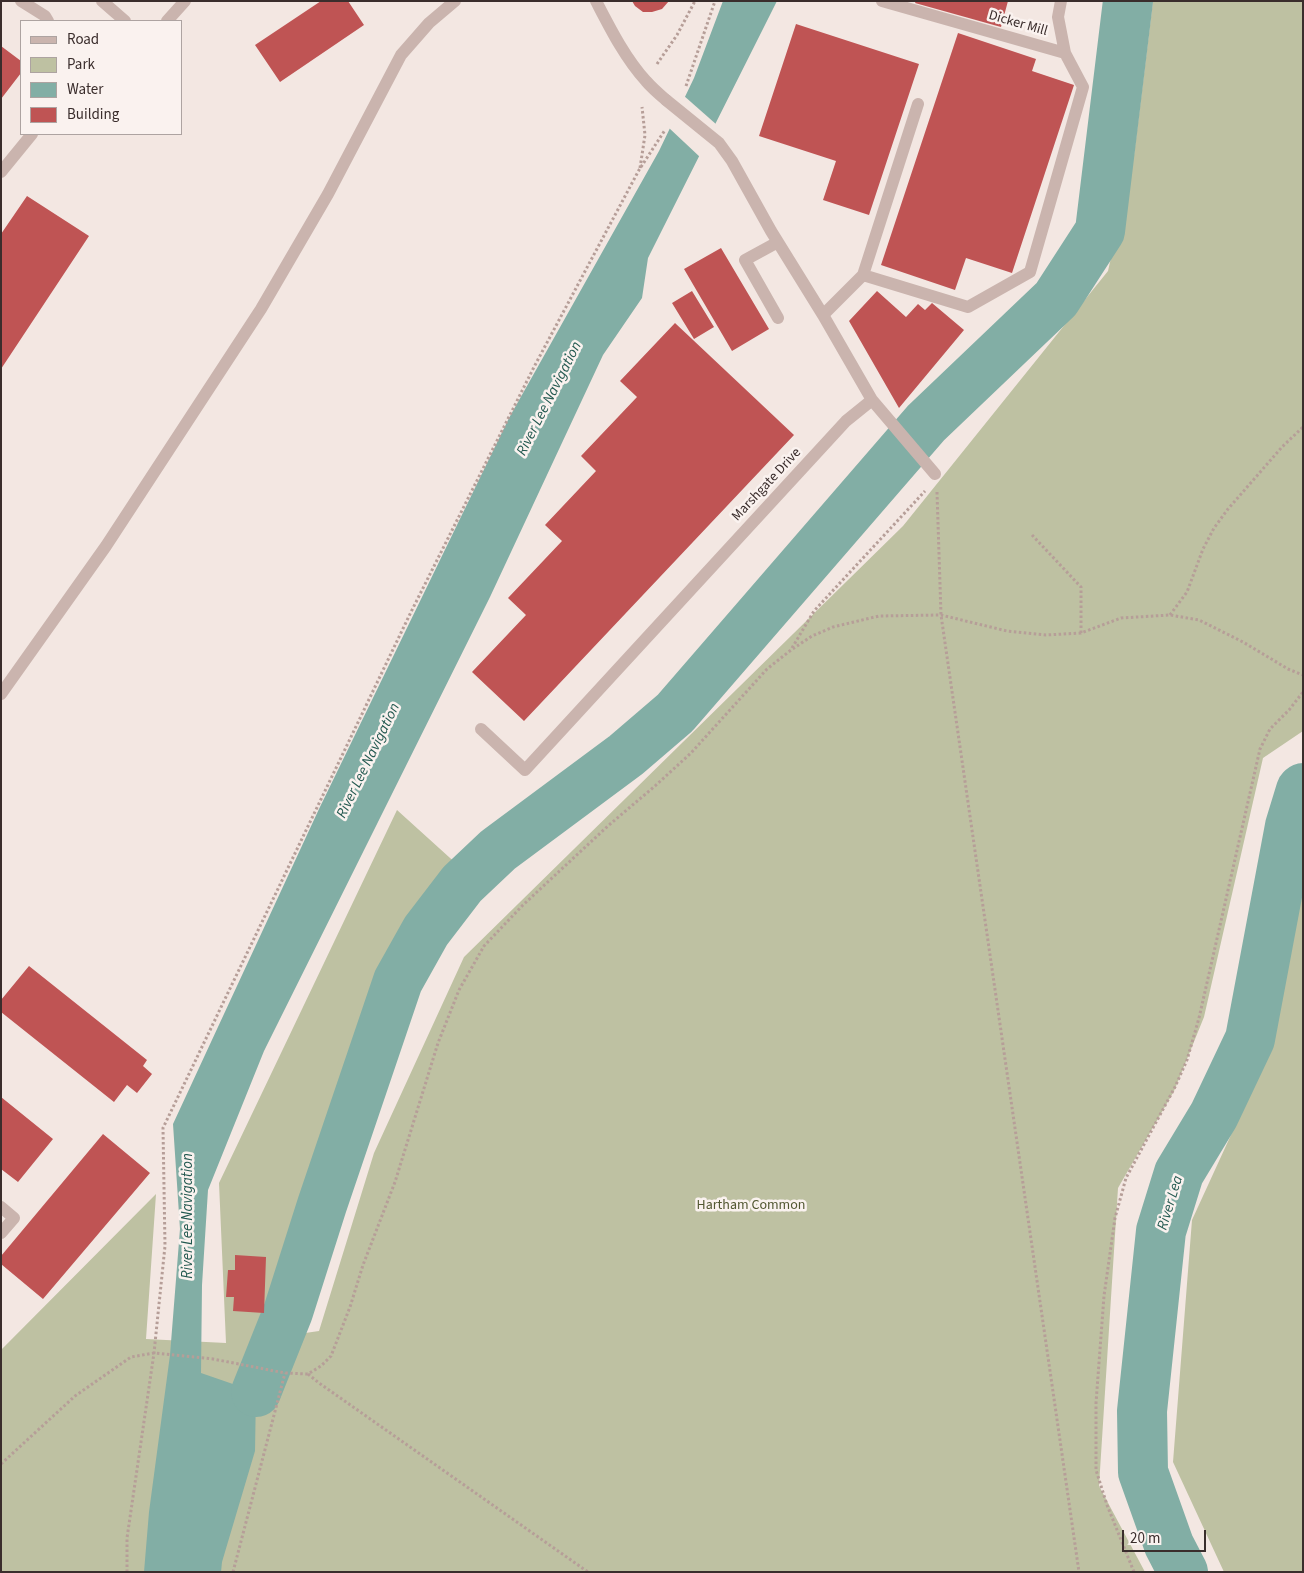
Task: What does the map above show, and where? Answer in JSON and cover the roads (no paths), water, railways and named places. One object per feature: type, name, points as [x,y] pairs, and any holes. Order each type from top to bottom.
[{"type":"street","points":[[21,1],[45,16],[47,20]]},
{"type":"street","points":[[102,1],[125,20]]},
{"type":"street","points":[[168,20],[185,1]]},
{"type":"street","points":[[1,694],[106,546],[261,309],[328,194],[401,55],[429,23],[455,1]]},
{"type":"street","points":[[596,1],[618,43],[645,81],[719,143],[732,161],[872,400],[935,474]]},
{"type":"street","name":"Dicker Mill","points":[[882,1],[1065,53],[1058,17],[1061,1]]},
{"type":"street","points":[[863,275],[968,307],[1030,272],[1083,87],[1065,53]]},
{"type":"street","points":[[823,316],[863,275],[918,104]]},
{"type":"street","points":[[1,172],[31,135]]},
{"type":"street","points":[[778,242],[745,260],[778,318]]},
{"type":"street","name":"Marshgate Drive","points":[[481,729],[525,770],[846,421],[872,400]]},
{"type":"street","points":[[1,1207],[14,1218],[1,1233]]},
{"type":"water","name":"River Lee Navigation","points":[[723,1],[777,1],[648,258],[642,298],[603,355],[490,597],[264,1051],[208,1190],[202,1285],[201,1373],[256,1392],[255,1451],[222,1562],[221,1572],[144,1572],[149,1512],[170,1355],[180,1229],[173,1124],[319,809],[509,418],[659,151],[694,78]]},
{"type":"waterway","points":[[256,1392],[288,1312],[398,981],[426,931],[462,884],[498,850],[626,755],[675,713],[926,423],[1056,299],[1100,231],[1128,1]]},
{"type":"waterway","name":"River Lea","points":[[1183,1572],[1169,1545],[1143,1472],[1142,1411],[1161,1231],[1179,1173],[1214,1115],[1250,1039],[1290,826],[1303,788]]},
{"type":"park label","name":"Hartham Common","points":[[751,1206]]}]
